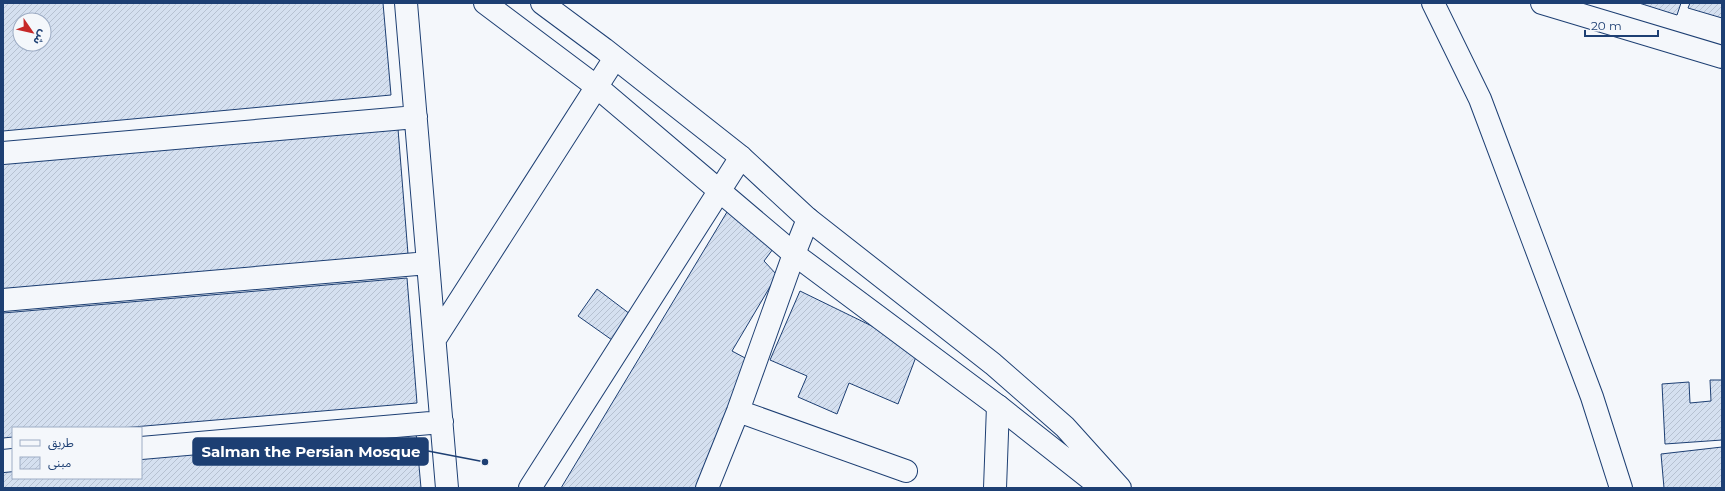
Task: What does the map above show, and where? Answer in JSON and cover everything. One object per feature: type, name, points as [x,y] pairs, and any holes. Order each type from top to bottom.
[{"type":"street","points":[[406,3],[447,488]]},
{"type":"street","points":[[485,3],[597,87],[719,192],[794,254],[998,406],[1102,488]]},
{"type":"street","points":[[542,3],[741,157],[808,219],[992,364],[1065,427],[1120,488]]},
{"type":"street","points":[[1434,3],[1482,107],[1592,397],[1621,488]]},
{"type":"street","points":[[1542,3],[1722,57]]},
{"type":"street","points":[[435,339],[615,58]]},
{"type":"street","points":[[3,153],[416,117]]},
{"type":"street","points":[[530,488],[741,157]]},
{"type":"street","points":[[707,488],[738,411],[808,219]]},
{"type":"street","points":[[3,300],[428,263]]},
{"type":"street","points":[[995,488],[998,406]]},
{"type":"street","points":[[738,411],[906,471]]},
{"type":"street","points":[[142,448],[442,422]]},
{"type":"building","points":[[3,3],[383,3],[391,95],[3,131]]},
{"type":"building","points":[[1639,3],[1681,3],[1677,15]]},
{"type":"building","points":[[1690,3],[1722,3],[1722,18],[1688,8]]},
{"type":"building","points":[[398,129],[408,254],[3,289],[3,163]]},
{"type":"building","points":[[730,207],[776,245],[764,261],[777,275],[732,351],[747,359],[702,488],[561,488]]},
{"type":"building","points":[[407,278],[417,403],[133,427],[12,427],[12,437],[3,438],[3,313]]},
{"type":"building","points":[[597,289],[630,314],[612,340],[578,316]]},
{"type":"building","points":[[800,291],[919,349],[898,404],[849,383],[837,414],[798,397],[807,376],[770,360]]},
{"type":"building","points":[[1710,380],[1722,380],[1722,440],[1665,444],[1662,384],[1689,382],[1690,403],[1711,401]]},
{"type":"building","points":[[416,432],[421,488],[3,488],[3,468],[12,467],[12,479],[142,479],[142,456]]},
{"type":"building","points":[[1722,447],[1722,488],[1664,488],[1661,454]]},
{"type":"place","name":"Salman the Persian Mosque","points":[[485,462]]}]
